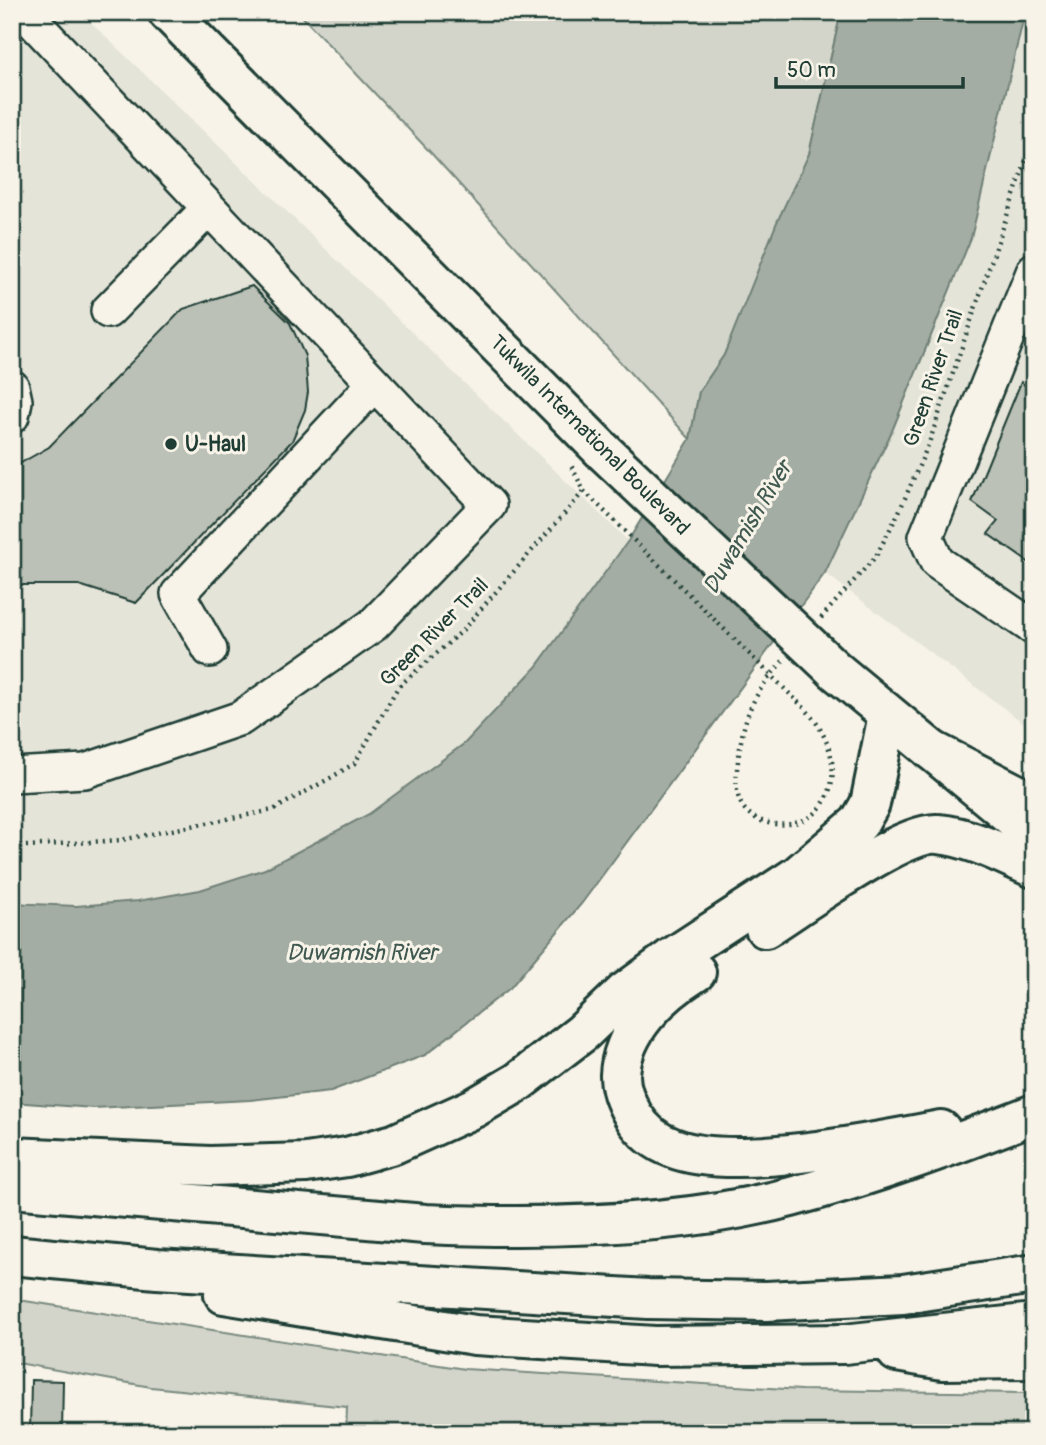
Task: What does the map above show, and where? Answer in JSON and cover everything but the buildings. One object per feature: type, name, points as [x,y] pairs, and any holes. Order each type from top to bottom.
[{"type":"main road","name":"Tukwila International Boulevard","points":[[169,12],[604,452],[836,671],[1034,835]]},
{"type":"main road","points":[[12,1157],[210,1166],[306,1163],[346,1157],[394,1144],[474,1108],[518,1082],[670,958],[797,876],[849,833],[870,804],[888,715]]},
{"type":"main road","points":[[931,750],[1034,803]]},
{"type":"main road","points":[[1033,1114],[887,1140],[758,1156],[725,1157],[673,1148],[649,1135],[628,1108],[620,1074],[626,1049],[658,1000],[677,984],[905,840],[936,833],[980,846],[1034,868]]},
{"type":"main road","points":[[12,1188],[425,1224],[494,1227],[589,1224],[681,1216],[789,1198],[917,1159],[1033,1114]]},
{"type":"main road","points":[[12,1255],[157,1269],[648,1299],[766,1301],[903,1294],[1034,1274]]},
{"type":"main road","points":[[157,1269],[209,1292],[475,1335],[656,1346],[844,1344],[1034,1322]]},
{"type":"main road","points":[[844,1344],[943,1360],[1034,1359]]},
{"type":"lane","points":[[12,775],[85,771],[241,718],[373,625],[489,505],[24,12]]},
{"type":"lane","points":[[108,311],[209,208]]},
{"type":"lane","points":[[1030,291],[926,537],[937,562],[1034,628]]},
{"type":"lane","points":[[210,650],[178,594],[374,384]]},
{"type":"lane","points":[[12,387],[15,401],[12,416]]},
{"type":"path","name":"Green River Trail","points":[[816,624],[876,556],[899,512],[929,443],[1034,137]]},
{"type":"path","name":"Green River Trail","points":[[12,847],[121,841],[273,810],[355,763],[388,700],[398,687],[461,632],[584,491],[797,701],[814,715],[833,756],[830,785],[819,810],[797,823],[777,825],[755,817],[743,807],[735,784],[752,699],[790,653]]},
{"type":"shaded area","points":[[12,12],[80,12],[628,541],[536,667],[465,743],[369,814],[265,869],[200,890],[138,901],[76,906],[12,903]]},
{"type":"shaded area","points":[[298,12],[841,12],[809,154],[724,355],[699,392],[690,439],[432,154]]},
{"type":"shaded area","points":[[1025,12],[1034,12],[1034,731],[825,573],[892,431],[971,238]]},
{"type":"shaded area","points":[[12,1299],[465,1369],[801,1390],[1034,1393],[1034,1433],[346,1433],[347,1407],[151,1387],[12,1362]]},
{"type":"water","name":"Duwamish River","points":[[841,12],[1025,12],[971,238],[892,431],[825,573],[582,903],[510,988],[425,1055],[331,1091],[250,1100],[93,1108],[12,1102],[12,903],[76,906],[138,901],[200,890],[265,869],[369,814],[465,743],[536,667],[628,541],[690,439],[699,392],[724,355],[777,222],[809,154]]},
{"type":"place","name":"U-Haul","points":[[171,444]]}]
